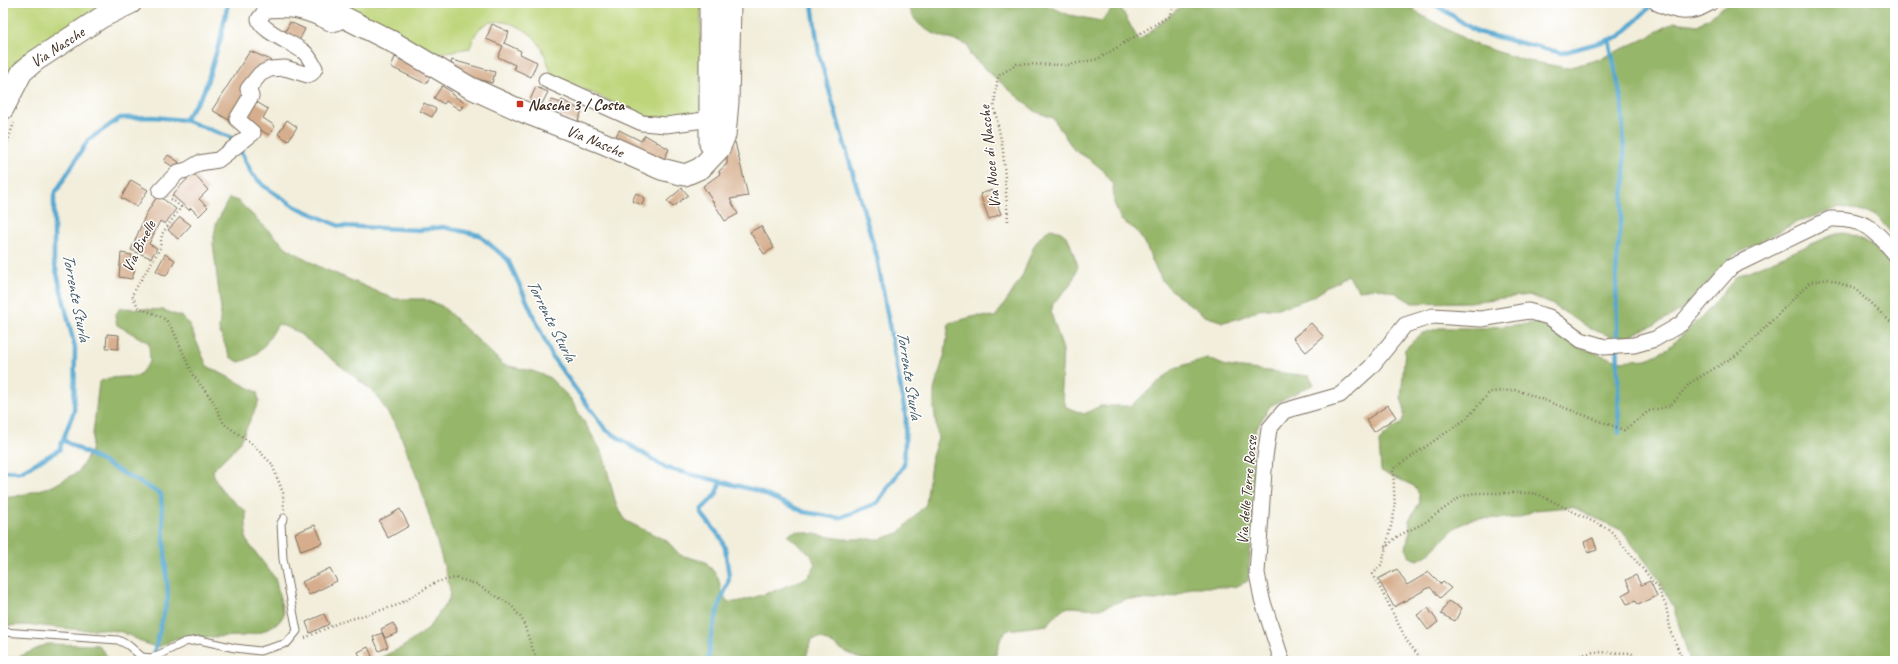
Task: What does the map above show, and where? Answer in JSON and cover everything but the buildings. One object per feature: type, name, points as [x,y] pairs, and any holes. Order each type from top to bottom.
[{"type":"street","name":"Via Nasche","points":[[9,114],[22,72],[35,61],[102,17],[131,3]]},
{"type":"street","name":"Via Nasche","points":[[316,3],[342,15],[469,87],[524,112],[603,143],[661,169],[685,175],[701,168],[719,149],[725,135],[728,102],[730,3]]},
{"type":"street","points":[[710,3],[712,119],[710,158]]},
{"type":"street","points":[[1657,3],[1671,10],[1694,12],[1710,3]]},
{"type":"street","points":[[160,191],[178,172],[187,170],[199,163],[218,160],[253,133],[236,119],[251,96],[248,89],[260,74],[270,69],[285,68],[308,75],[312,73],[315,68],[306,53],[289,41],[265,30],[260,24],[259,19],[266,10],[288,9],[300,11],[332,24],[337,23],[342,15]]},
{"type":"street","points":[[546,80],[642,123],[666,125],[712,119]]},
{"type":"street","name":"Via delle Terre Rosse","points":[[1282,661],[1262,599],[1257,573],[1265,457],[1269,429],[1284,411],[1340,394],[1370,367],[1406,325],[1432,316],[1481,319],[1528,311],[1549,317],[1581,340],[1605,347],[1634,344],[1655,339],[1680,324],[1731,267],[1830,220],[1848,219],[1864,224],[1881,237],[1895,254]]},
{"type":"lane","points":[[3,632],[118,640],[128,645],[142,657],[152,658],[185,642],[200,640],[235,648],[260,651],[287,642],[297,631],[283,559],[281,523],[284,518]]},
{"type":"path","name":"Via Noce di Nasche","points":[[1008,221],[1003,150],[994,105],[998,76],[1017,64],[1068,65],[1098,59],[1169,16],[1175,3]]},
{"type":"path","points":[[3,214],[6,195],[4,165],[8,140],[9,114]]},
{"type":"path","name":"Via Binelle","points":[[160,191],[181,207],[162,234],[160,248],[132,296],[138,307],[166,320],[173,330],[193,375],[213,401],[224,424],[250,442],[272,464],[282,493],[284,518]]},
{"type":"path","points":[[1423,661],[1407,641],[1373,574],[1382,564],[1395,509],[1392,469],[1466,419],[1490,392],[1517,390],[1624,430],[1649,412],[1670,406],[1690,383],[1740,353],[1810,282],[1829,279],[1855,289],[1895,326]]},
{"type":"path","points":[[1385,549],[1398,536],[1424,523],[1468,493],[1513,491],[1540,495],[1610,530],[1618,538],[1657,586],[1666,606],[1671,632],[1683,661]]},
{"type":"path","points":[[287,642],[311,637],[338,623],[398,605],[436,582],[456,578],[476,584],[511,605],[522,619],[537,661]]},
{"type":"path","points":[[1557,661],[1602,652],[1631,653],[1634,655],[1636,661]]},
{"type":"green space","points":[[3,3],[109,3],[3,90]]},
{"type":"green space","points":[[332,3],[701,3],[700,116],[691,118],[646,117],[552,75],[544,53],[537,41],[533,36],[513,24],[497,21],[490,22],[479,29],[470,48],[429,55]]},
{"type":"green space","points":[[908,3],[1042,3],[1069,15],[1101,21],[1118,3],[1139,41],[1183,3],[1406,3],[1421,15],[1474,44],[1523,60],[1567,68],[1600,59],[1644,39],[1674,22],[1698,25],[1729,3],[1895,3],[1895,238],[1876,215],[1841,207],[1797,222],[1733,256],[1682,310],[1629,336],[1610,336],[1591,329],[1551,304],[1529,295],[1470,302],[1412,303],[1396,293],[1378,288],[1359,290],[1347,275],[1314,296],[1296,303],[1278,308],[1258,310],[1241,318],[1223,322],[1205,316],[1163,282],[1146,246],[1136,230],[1121,220],[1114,203],[1113,185],[1103,170],[1074,150],[1053,118],[1036,112],[1007,88],[970,55],[968,45],[939,36],[923,27],[916,21],[911,13]]},
{"type":"green space","points":[[229,198],[238,201],[287,248],[320,267],[395,299],[424,299],[442,306],[504,365],[532,371],[549,377],[570,398],[603,454],[616,504],[626,521],[667,541],[680,555],[706,562],[718,577],[722,596],[729,602],[766,594],[798,582],[809,575],[815,565],[811,555],[787,535],[796,531],[843,539],[881,539],[899,533],[926,504],[932,456],[938,439],[934,409],[934,390],[945,353],[949,323],[976,316],[995,317],[1021,278],[1032,250],[1040,238],[1051,229],[1061,232],[1068,238],[1078,266],[1072,283],[1053,304],[1051,313],[1063,350],[1061,389],[1066,407],[1084,414],[1100,406],[1131,406],[1175,368],[1207,358],[1226,366],[1309,376],[1314,384],[1270,406],[1256,429],[1252,447],[1255,495],[1248,581],[1235,587],[1192,587],[1175,596],[1156,600],[1127,599],[1099,609],[1069,607],[1061,610],[1047,625],[1008,630],[1001,637],[996,655],[949,661],[868,661],[855,657],[821,638],[811,640],[805,661],[373,661],[401,648],[427,630],[449,599],[450,590],[448,580],[421,488],[399,431],[375,393],[296,331],[278,324],[258,353],[239,362],[230,357],[219,330],[221,310],[213,243],[216,224]]},
{"type":"green space","points":[[1844,233],[1859,238],[1872,246],[1895,269],[1895,661],[1690,661],[1673,606],[1656,575],[1621,530],[1572,507],[1535,510],[1518,518],[1471,519],[1455,528],[1427,555],[1418,560],[1410,557],[1406,548],[1410,530],[1409,520],[1420,502],[1419,494],[1414,486],[1381,471],[1379,441],[1393,428],[1401,424],[1404,416],[1404,407],[1401,398],[1405,349],[1421,334],[1439,328],[1480,328],[1539,323],[1577,346],[1618,361],[1647,359],[1666,350],[1707,312],[1737,276],[1835,234]]},
{"type":"green space","points":[[120,308],[163,310],[182,317],[189,324],[207,366],[257,392],[259,401],[239,444],[213,470],[217,483],[230,498],[246,512],[246,540],[275,578],[284,615],[279,622],[262,632],[243,636],[176,638],[159,647],[149,645],[122,632],[102,629],[82,630],[33,625],[3,626],[3,497],[14,497],[53,486],[78,472],[91,451],[99,382],[109,378],[138,376],[150,362],[149,343],[117,325],[115,316]]},
{"type":"green space","points":[[47,644],[98,645],[111,661],[3,661],[3,659],[19,657]]},
{"type":"waterway","points":[[184,120],[202,95],[206,86],[221,37],[228,3]]},
{"type":"waterway","name":"Torrente Sturla","points":[[3,471],[20,472],[59,450],[74,411],[75,348],[54,261],[54,195],[88,140],[120,118],[153,117],[184,120],[230,137],[241,152],[252,174],[265,187],[294,206],[339,226],[420,230],[443,227],[479,235],[508,260],[553,358],[605,429],[666,468],[755,490],[804,512],[839,518],[877,503],[904,465],[906,418],[877,257],[819,55],[812,3]]},
{"type":"waterway","name":"Torrente Sturla","points":[[1433,3],[1477,32],[1562,53],[1619,37],[1654,3]]},
{"type":"waterway","points":[[1609,40],[1622,103],[1625,177],[1616,273],[1619,433]]},
{"type":"waterway","points":[[63,440],[161,494],[168,597],[153,657]]},
{"type":"waterway","points":[[708,661],[710,640],[720,602],[728,584],[729,576],[725,548],[721,538],[701,513],[702,509],[716,495],[720,482]]},
{"type":"place","name":"Nasche 3 / Costa","points":[[520,104]]}]
